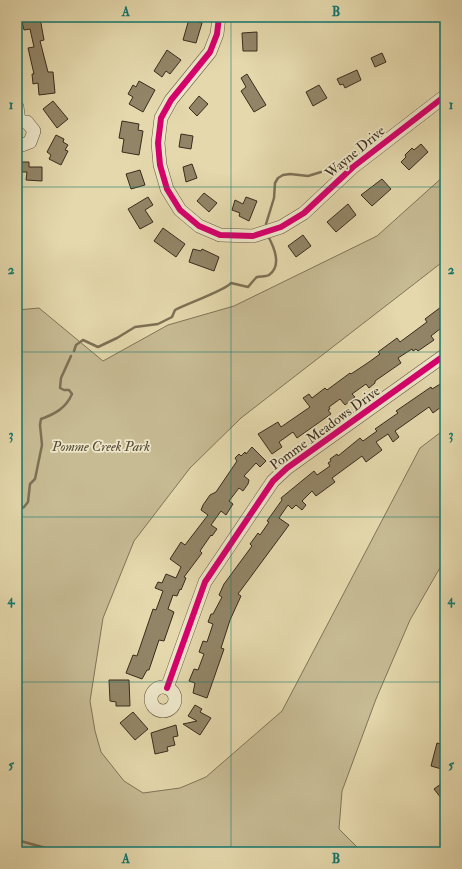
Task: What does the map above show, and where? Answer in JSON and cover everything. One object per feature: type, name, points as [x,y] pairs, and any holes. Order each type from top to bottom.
[{"type":"street","name":"Wayne Drive","points":[[219,17],[217,34],[210,52],[170,100],[161,118],[158,143],[160,165],[167,189],[180,210],[199,226],[220,235],[253,236],[281,227],[304,213],[353,167],[445,96]]},
{"type":"street","points":[[17,107],[18,122],[30,124],[34,135],[26,144],[17,144]]},
{"type":"street","name":"Pomme Meadows Drive","points":[[168,688],[204,582],[273,481],[287,468],[445,356]]},
{"type":"green space","name":"Pomme Creek Park","points":[[445,175],[445,260],[241,418],[190,468],[134,541],[103,618],[90,701],[95,731],[101,752],[124,781],[143,793],[180,788],[206,777],[282,711],[420,448],[445,429],[445,559],[410,620],[376,699],[342,791],[339,829],[362,852],[17,852],[17,310],[39,308],[103,361],[168,325],[234,306],[377,236]]},
{"type":"building","points":[[40,18],[44,40],[40,41],[48,72],[53,72],[55,93],[39,95],[38,83],[33,84],[32,74],[34,74],[28,48],[34,47],[30,29],[24,30],[22,22]]},
{"type":"building","points":[[189,19],[202,23],[196,43],[183,40]]},
{"type":"building","points":[[257,32],[257,51],[243,51],[242,33]]},
{"type":"building","points":[[167,50],[181,60],[170,74],[166,71],[162,77],[154,71]]},
{"type":"building","points":[[382,53],[386,62],[375,67],[371,58]]},
{"type":"building","points":[[357,70],[361,80],[345,88],[343,84],[340,85],[337,79]]},
{"type":"building","points":[[247,74],[266,105],[254,112],[241,91],[246,87],[241,78]]},
{"type":"building","points":[[139,81],[155,90],[143,112],[129,104],[133,97],[128,94],[133,85],[136,87]]},
{"type":"building","points":[[319,85],[327,98],[313,106],[306,92]]},
{"type":"building","points":[[199,96],[208,104],[197,116],[189,108]]},
{"type":"building","points":[[53,101],[68,119],[57,128],[43,109]]},
{"type":"building","points":[[122,121],[139,124],[138,130],[143,131],[139,155],[122,152],[124,139],[119,138]]},
{"type":"building","points":[[181,134],[193,136],[191,149],[179,147]]},
{"type":"building","points":[[56,135],[64,139],[63,142],[68,145],[65,150],[68,151],[61,165],[49,159],[51,155],[47,152]]},
{"type":"building","points":[[421,144],[428,152],[409,170],[401,162],[412,148],[414,150]]},
{"type":"building","points":[[17,162],[29,162],[29,167],[42,167],[42,181],[26,180],[27,172],[17,172]]},
{"type":"building","points":[[192,164],[197,178],[186,182],[183,167]]},
{"type":"building","points":[[140,170],[145,185],[131,189],[126,174]]},
{"type":"building","points":[[382,179],[391,189],[372,206],[361,195]]},
{"type":"building","points":[[204,193],[217,203],[209,212],[197,201]]},
{"type":"building","points":[[148,197],[153,205],[145,210],[153,222],[140,229],[128,209]]},
{"type":"building","points":[[246,197],[257,201],[249,221],[239,216],[240,213],[232,210],[235,200],[243,204]]},
{"type":"building","points":[[348,204],[356,215],[336,232],[327,222]]},
{"type":"building","points":[[163,228],[185,244],[176,257],[154,241]]},
{"type":"building","points":[[303,235],[311,246],[296,257],[288,246]]},
{"type":"building","points":[[193,249],[201,251],[202,249],[219,257],[214,271],[189,262]]},
{"type":"building","points":[[445,304],[445,325],[431,336],[434,340],[418,351],[416,349],[413,351],[412,349],[398,358],[401,363],[375,381],[375,383],[369,388],[366,384],[352,394],[355,397],[345,405],[340,399],[329,407],[330,409],[328,410],[331,414],[297,438],[293,432],[279,442],[282,447],[272,454],[258,434],[278,422],[281,427],[310,407],[303,398],[309,394],[312,398],[325,388],[327,390],[380,354],[378,352],[397,338],[400,342],[427,322],[425,319]]},
{"type":"building","points":[[442,383],[445,387],[445,404],[433,413],[429,407],[395,431],[399,437],[393,442],[388,434],[376,442],[382,450],[366,462],[362,456],[332,478],[335,482],[316,496],[312,491],[302,501],[306,505],[302,510],[296,505],[292,509],[288,505],[279,518],[289,525],[238,594],[241,596],[230,620],[221,648],[224,649],[207,698],[193,693],[195,683],[189,681],[194,669],[198,670],[204,654],[199,652],[203,641],[207,642],[213,624],[208,622],[211,614],[213,614],[222,597],[219,595],[224,584],[252,546],[250,544],[258,533],[260,535],[269,522],[267,521],[282,500],[281,498],[314,471],[317,475],[330,466],[328,463],[331,461],[330,459],[337,454],[338,456],[360,438],[363,441],[377,431],[375,429],[398,413],[396,411],[431,387],[432,389]]},
{"type":"building","points":[[252,447],[266,461],[260,467],[256,463],[244,476],[249,480],[248,484],[243,491],[239,488],[229,501],[233,504],[226,515],[221,511],[211,525],[217,529],[200,551],[202,553],[184,577],[186,578],[177,596],[173,595],[168,609],[174,612],[164,641],[159,640],[149,670],[147,670],[142,679],[126,673],[133,655],[137,656],[153,609],[156,610],[163,591],[155,588],[158,582],[162,583],[166,574],[176,578],[181,567],[170,559],[181,542],[185,545],[208,515],[201,510],[203,505],[210,495],[216,492],[237,461],[235,458],[239,454],[241,456],[245,452],[246,454]]},
{"type":"building","points":[[109,680],[129,680],[130,706],[116,706],[116,702],[110,701]]},
{"type":"building","points":[[195,705],[202,709],[200,712],[211,718],[200,735],[183,724],[197,721],[188,716]]},
{"type":"building","points":[[133,712],[148,729],[135,740],[120,723]]},
{"type":"building","points":[[176,725],[178,736],[173,737],[175,745],[167,747],[168,751],[155,754],[151,733]]},
{"type":"building","points":[[437,743],[445,745],[445,770],[431,766]]},
{"type":"building","points":[[445,781],[445,803],[434,789]]},
{"type":"waterway","points":[[266,224],[274,198],[275,183],[278,178],[283,175],[290,174],[308,176],[321,172]]},
{"type":"waterway","points":[[74,351],[76,345],[83,340],[98,347],[135,327],[158,324],[172,317],[175,310],[222,289],[231,283],[248,287],[257,277],[269,275],[275,267],[276,256],[273,245],[268,236]]},
{"type":"waterway","points":[[17,510],[24,507],[28,502],[30,484],[35,479],[42,445],[40,425],[41,419],[60,410],[67,403],[72,394],[69,390],[60,388],[61,378],[71,356]]},
{"type":"waterway","points":[[17,840],[60,852]]},
{"type":"cycle path","points":[[219,17],[217,34],[210,52],[171,100],[161,118],[158,143],[160,165],[167,189],[180,210],[199,226],[220,235],[253,236],[281,227],[304,213],[353,167],[445,96]]},
{"type":"cycle path","points":[[167,688],[205,582],[273,481],[287,468],[445,355]]}]
